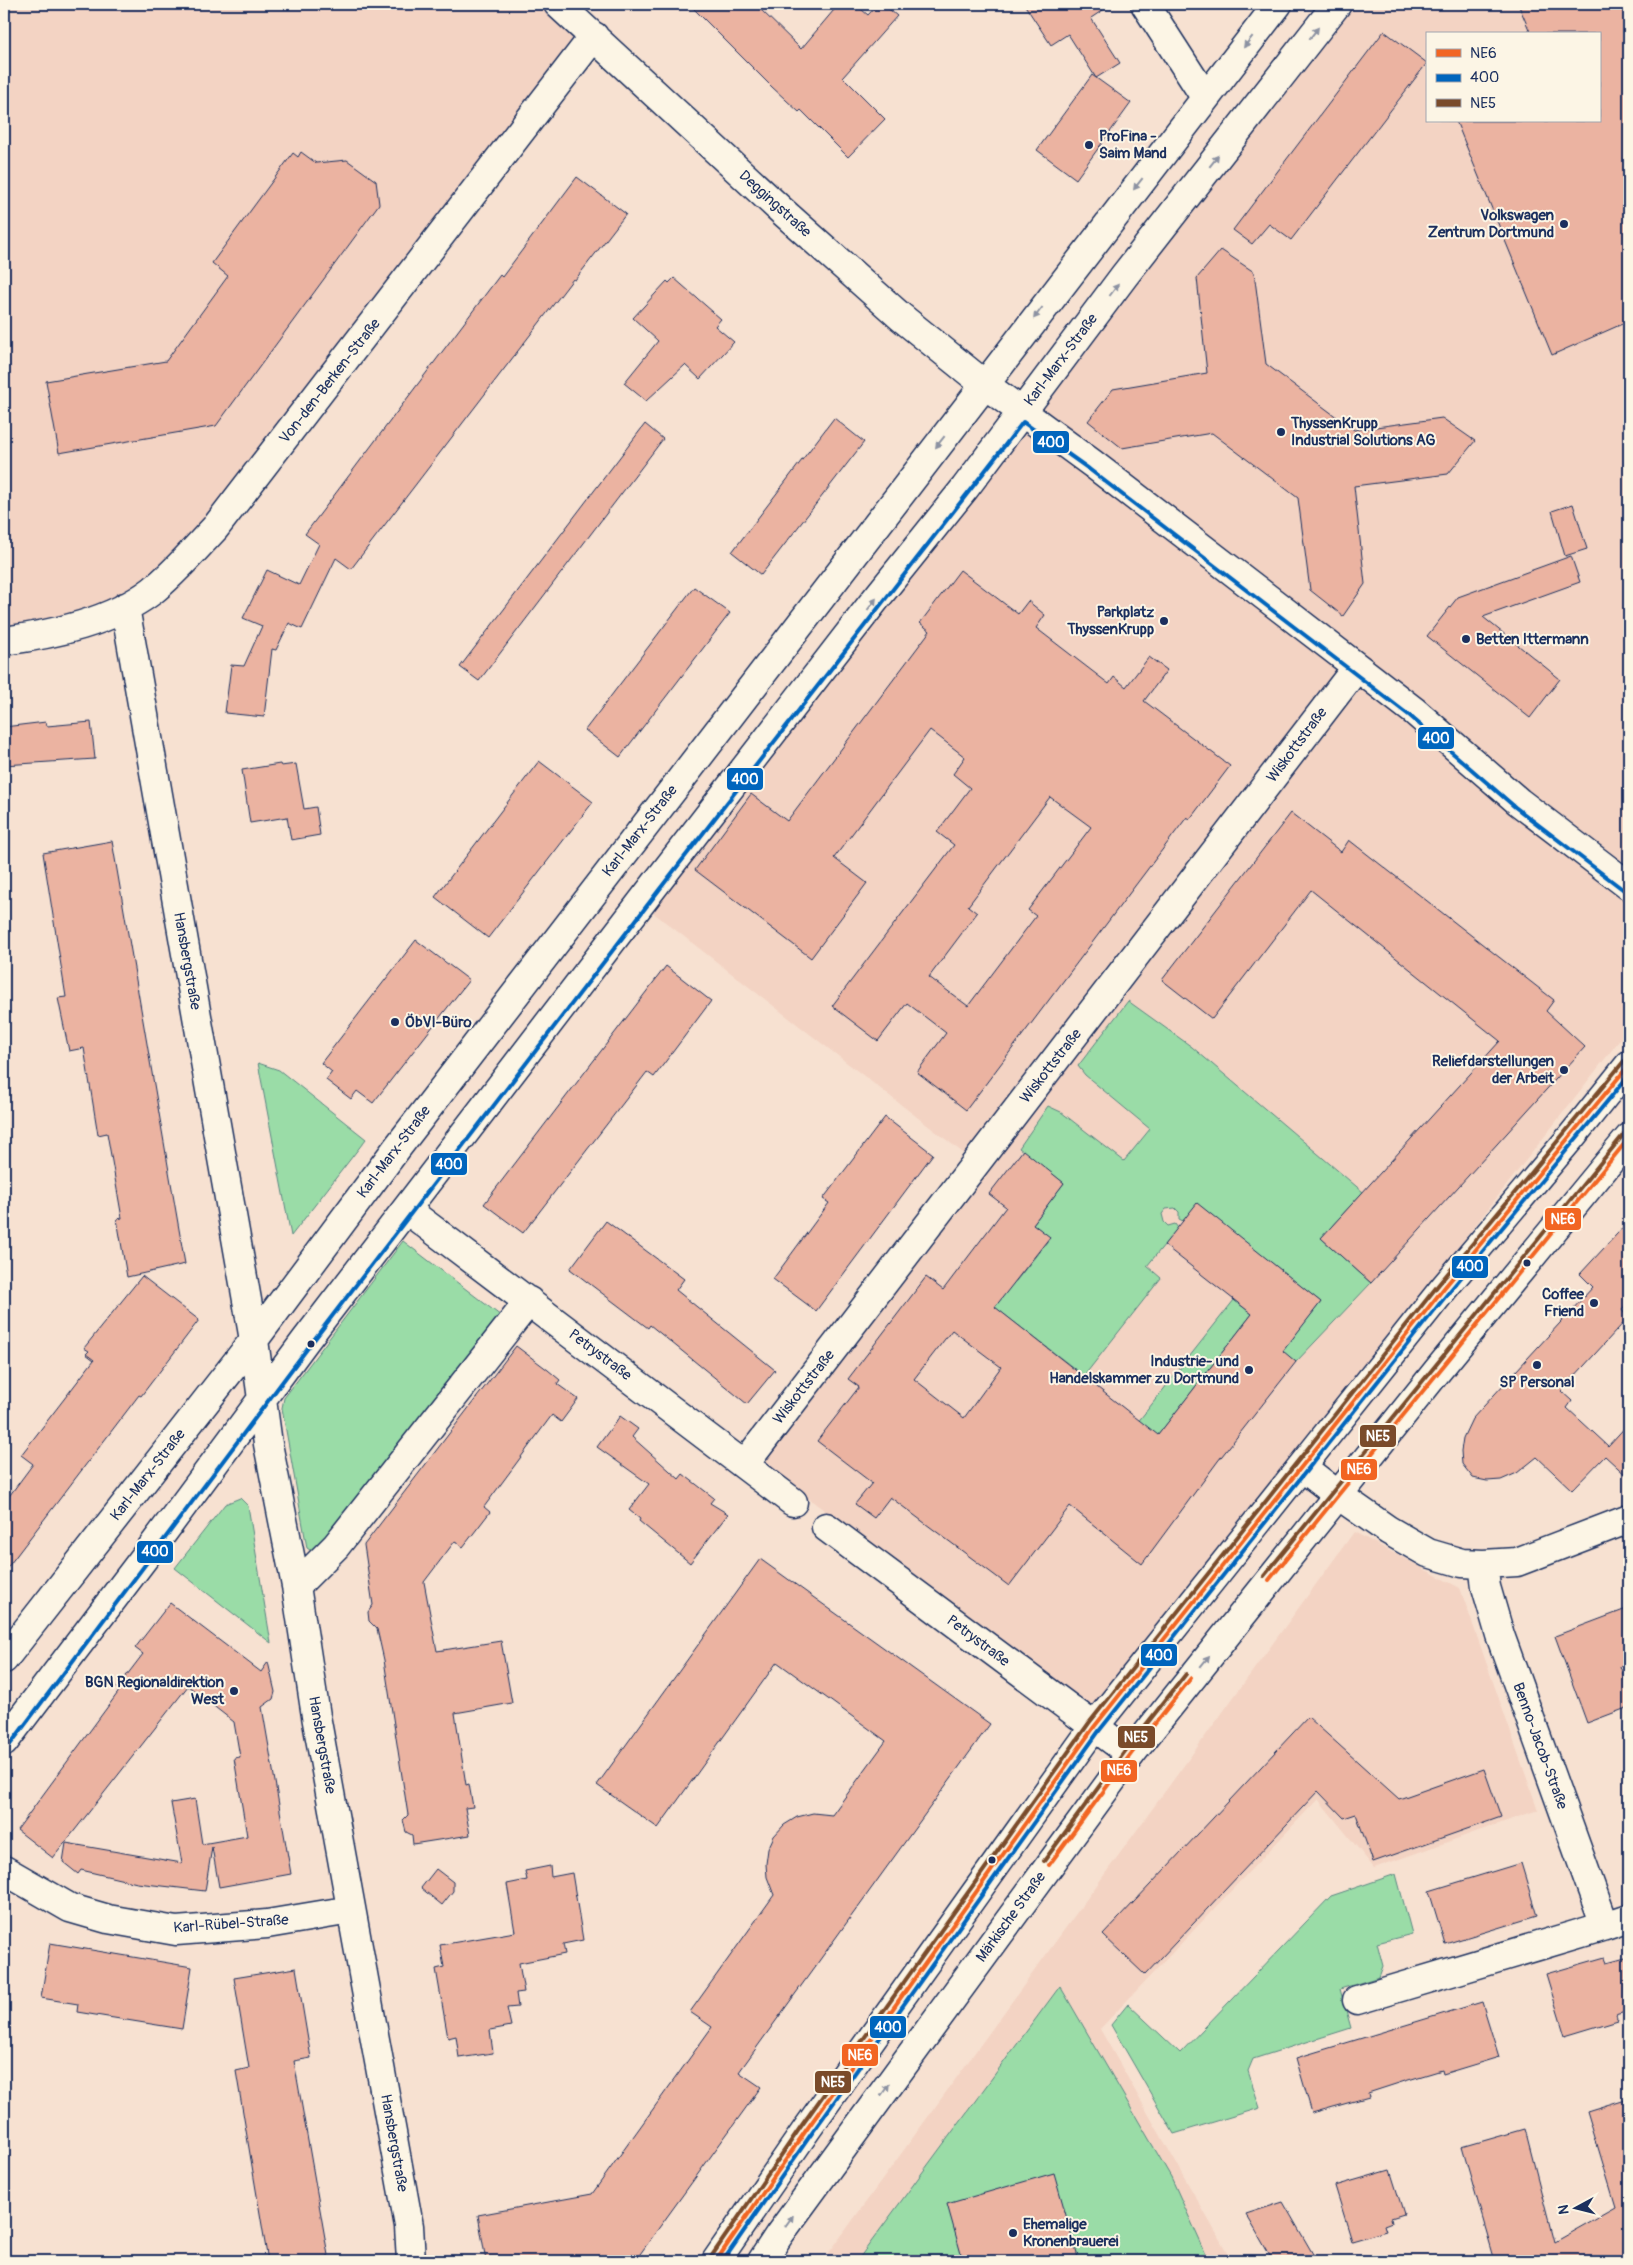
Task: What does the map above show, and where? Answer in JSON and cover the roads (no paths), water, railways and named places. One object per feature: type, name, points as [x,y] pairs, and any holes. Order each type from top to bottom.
[{"type":"street","name":"Deggingstraße","points":[[558,4],[901,317],[992,390],[1093,464],[1414,711],[1519,802],[1629,886]]},
{"type":"street","points":[[1145,4],[1206,97]]},
{"type":"street","name":"Karl-Marx-Straße","points":[[4,1659],[254,1340],[402,1140],[992,390],[1206,97],[1278,4]]},
{"type":"street","name":"Karl-Marx-Straße","points":[[4,1742],[671,863],[875,600],[965,488],[1124,276],[1337,4]]},
{"type":"street","name":"Von-den-Berken-Straße","points":[[4,641],[42,636],[78,626],[125,607],[152,591],[215,528],[594,36]]},
{"type":"street","name":"Hansbergstraße","points":[[125,607],[254,1340],[268,1444],[296,1586],[308,1667],[409,2226],[410,2261]]},
{"type":"street","name":"Wiskottstraße","points":[[744,1465],[1357,667]]},
{"type":"street","points":[[716,2261],[818,2113],[1094,1727],[1444,1288],[1629,1065]]},
{"type":"street","name":"Märkische Straße","points":[[762,2261],[779,2235],[1131,1754],[1338,1495],[1629,1138]]},
{"type":"street","name":"Petrystraße","points":[[406,1210],[793,1502]]},
{"type":"street","points":[[296,1586],[336,1546],[529,1302]]},
{"type":"street","points":[[1302,1467],[1388,1530],[1428,1553],[1462,1563],[1517,1562],[1629,1519]]},
{"type":"street","name":"Petrystraße","points":[[826,1527],[1131,1754]]},
{"type":"street","name":"Benno-Jacob-Straße","points":[[1357,2000],[1617,1922],[1500,1635],[1486,1587],[1483,1564]]},
{"type":"street","name":"Karl-Rübel-Straße","points":[[4,1870],[70,1908],[108,1919],[176,1931],[267,1924],[351,1910]]},
{"type":"place","name":"ProFina - Saim Mand","points":[[1089,145]]},
{"type":"place","name":"Volkswagen Zentrum Dortmund","points":[[1564,224]]},
{"type":"place","name":"ThyssenKrupp Industrial Solutions AG","points":[[1281,432]]},
{"type":"place","name":"Parkplatz ThyssenKrupp","points":[[1164,621]]},
{"type":"place","name":"Betten Ittermann","points":[[1466,639]]},
{"type":"place","name":"ÖbVI-Büro","points":[[395,1022]]},
{"type":"place","name":"Reliefdarstellungen der Arbeit","points":[[1564,1070]]},
{"type":"place","name":"Coffee Friend","points":[[1594,1303]]},
{"type":"place","name":"SP Personal","points":[[1537,1365]]},
{"type":"place","name":"Industrie- und Handelskammer zu Dortmund","points":[[1249,1370]]},
{"type":"place","name":"BGN Regionaldirektion West","points":[[234,1691]]},
{"type":"place","name":"Ehemalige Kronenbrauerei","points":[[1013,2233]]}]
